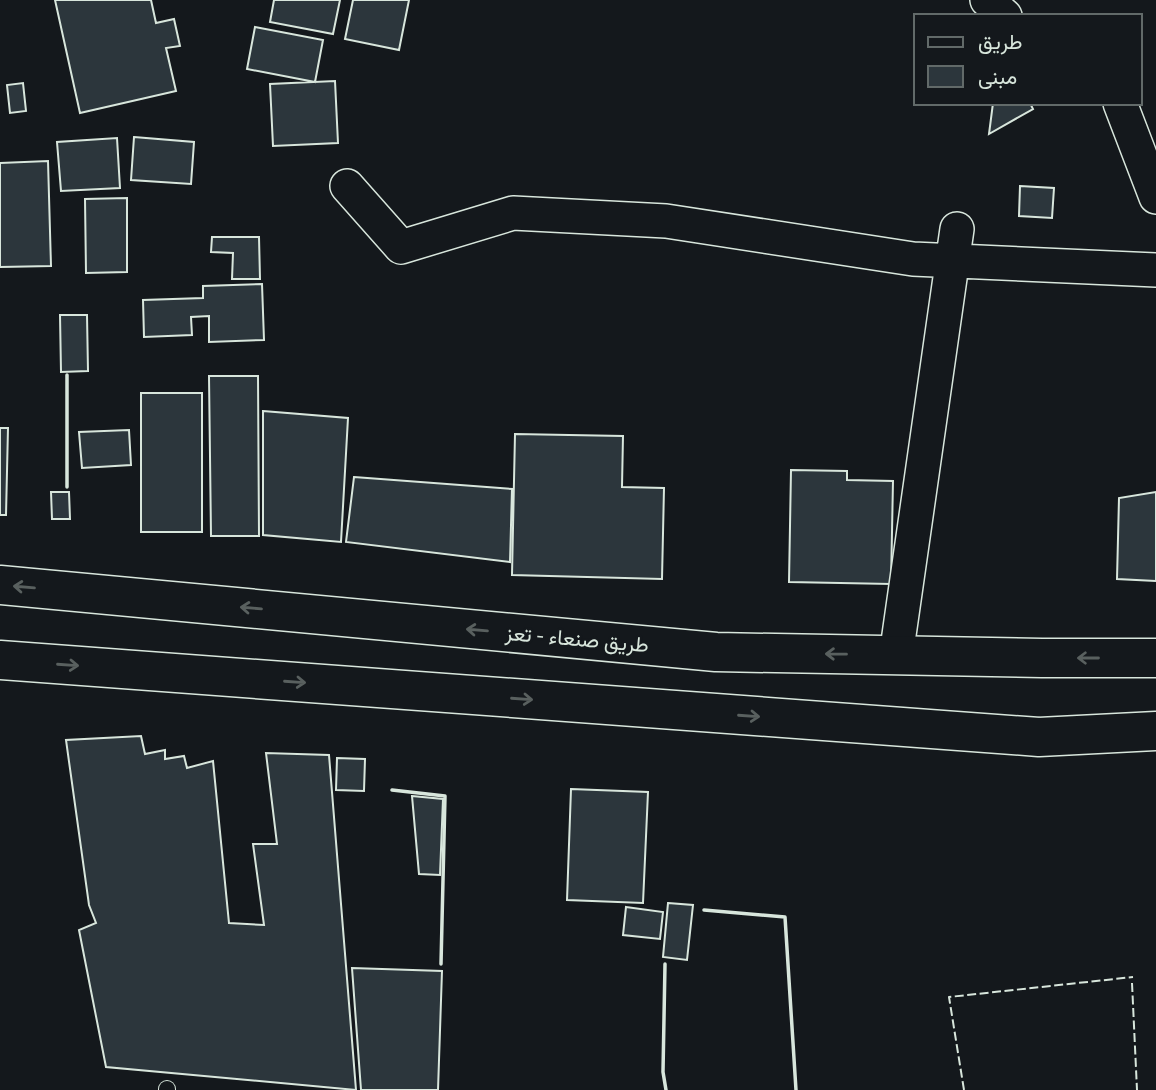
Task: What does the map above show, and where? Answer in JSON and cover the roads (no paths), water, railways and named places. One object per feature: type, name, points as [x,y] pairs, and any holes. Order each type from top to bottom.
[{"type":"highway","name":"طريق صنعاء - تعز","points":[[0,585],[716,652],[1156,658]]},
{"type":"highway","points":[[0,660],[1039,737],[1156,731]]},
{"type":"street","points":[[987,0],[1003,14]]},
{"type":"street","points":[[1121,105],[1156,197]]},
{"type":"street","points":[[347,186],[401,247],[513,213],[666,221],[913,259],[955,245],[1156,270]]},
{"type":"street","points":[[895,656],[955,245]]}]
